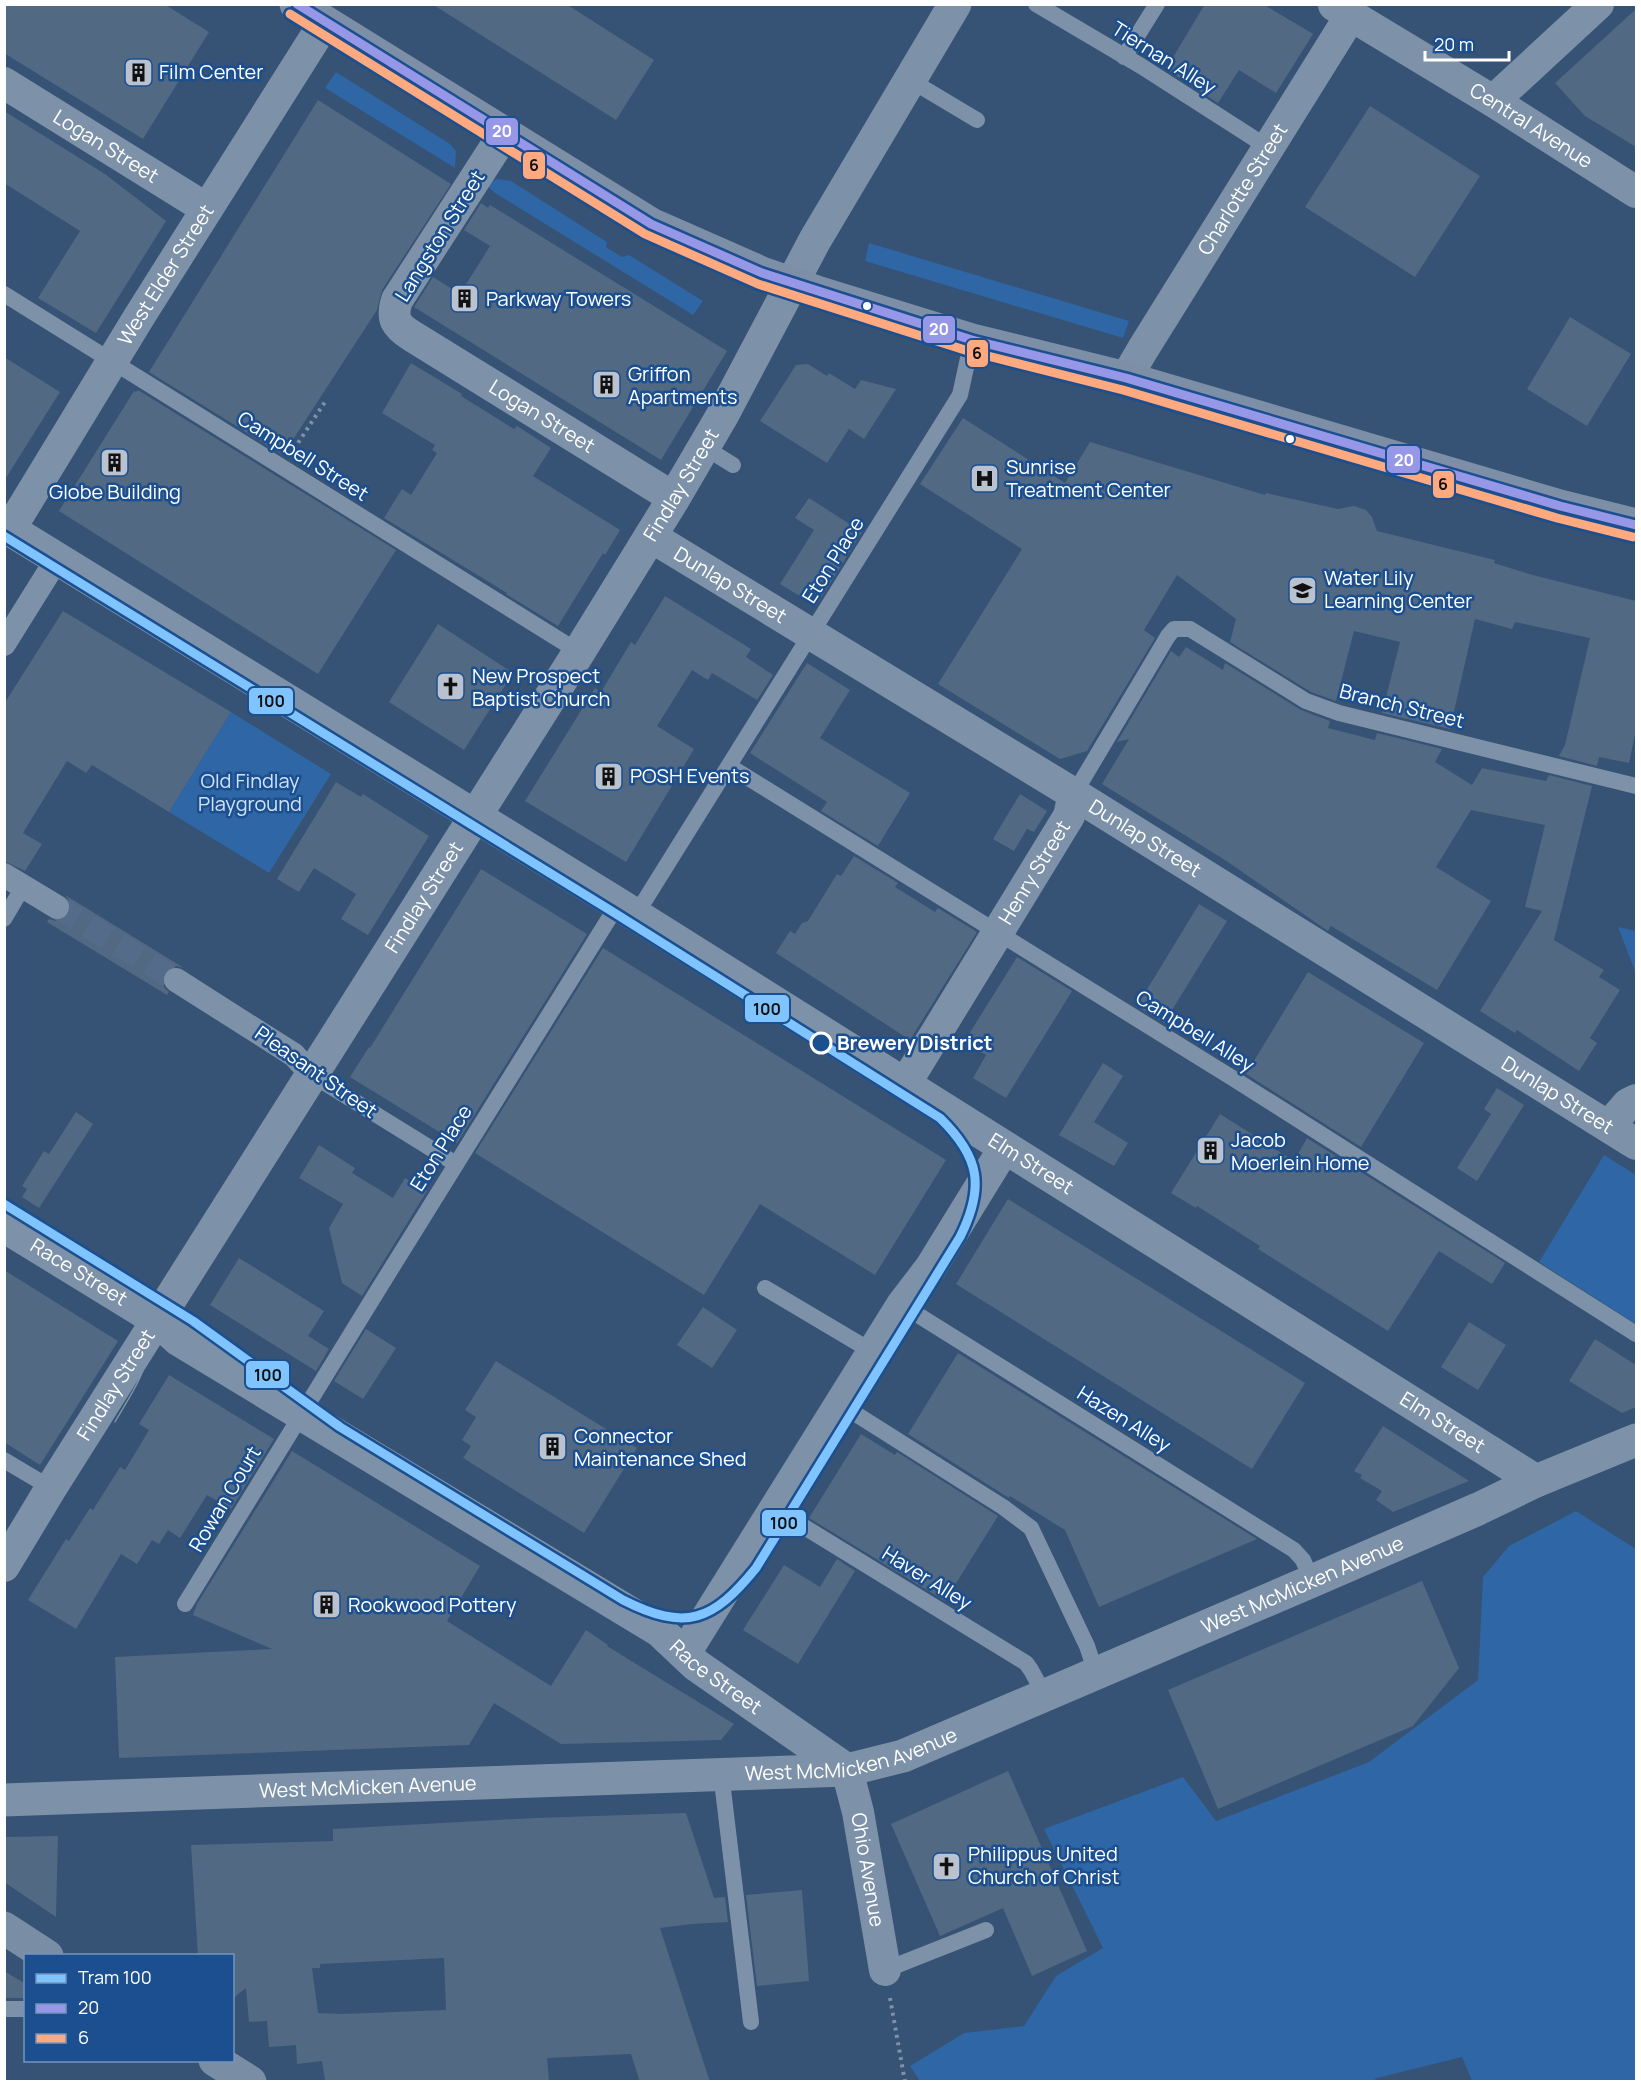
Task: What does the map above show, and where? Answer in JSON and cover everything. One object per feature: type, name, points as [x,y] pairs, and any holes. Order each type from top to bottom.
[{"type":"main road","points":[[296,4],[651,224],[762,273],[972,340],[1126,378],[1560,506],[1636,525]]},
{"type":"main road","points":[[4,1928],[44,1954]]},
{"type":"main road","points":[[217,2062],[250,2082]]},
{"type":"street","name":"Findlay Street","points":[[4,1566],[674,498],[763,341],[815,240],[955,4]]},
{"type":"street","points":[[1493,101],[1598,4]]},
{"type":"street","name":"Central Avenue","points":[[1349,8],[1636,192]]},
{"type":"street","name":"Charlotte Street","points":[[1126,378],[1269,148],[1349,8]]},
{"type":"street","name":"West Elder Street","points":[[7,528],[325,22]]},
{"type":"street","name":"Logan Street","points":[[4,83],[207,209]]},
{"type":"street","name":"Langston Street","points":[[412,336],[402,330],[396,322],[393,312],[397,300],[504,135]]},
{"type":"street","name":"Logan Street","points":[[412,336],[674,498]]},
{"type":"street","name":"Elm Street","points":[[7,528],[475,815],[1536,1481]]},
{"type":"street","name":"Dunlap Street","points":[[650,536],[1074,794],[1636,1144]]},
{"type":"street","points":[[4,644],[57,559]]},
{"type":"street","name":"Henry Street","points":[[905,1084],[1069,816],[1074,794]]},
{"type":"street","points":[[14,881],[57,907]]},
{"type":"street","name":"Pleasant Street","points":[[176,980],[294,1055],[312,1074]]},
{"type":"street","points":[[1609,1126],[1628,1104],[1636,1100]]},
{"type":"street","points":[[685,1653],[902,1305],[931,1267],[1005,1147]]},
{"type":"street","name":"Race Street","points":[[4,1226],[157,1320],[179,1340],[660,1631],[696,1665],[847,1770]]},
{"type":"street","name":"West McMicken Avenue","points":[[4,1800],[847,1770],[903,1756],[1478,1509],[1536,1481],[1636,1440]]},
{"type":"street","name":"Ohio Avenue","points":[[847,1770],[858,1812],[887,1981]]},
{"type":"lane","name":"Tiernan Alley","points":[[1036,4],[1269,148]]},
{"type":"lane","points":[[1124,57],[1157,4]]},
{"type":"lane","points":[[910,80],[977,120]]},
{"type":"lane","name":"Campbell Street","points":[[4,294],[579,652]]},
{"type":"lane","name":"Eton Place","points":[[301,1415],[456,1164],[627,910],[729,766],[812,634],[960,395],[972,340]]},
{"type":"lane","points":[[704,447],[733,465]]},
{"type":"lane","name":"Branch Street","points":[[1174,629],[1190,629],[1306,701],[1339,713],[1636,786]]},
{"type":"lane","name":"Henry Street","points":[[1074,794],[1174,629]]},
{"type":"lane","name":"Campbell Alley","points":[[729,766],[1234,1079],[1636,1334]]},
{"type":"lane","points":[[4,919],[14,881]]},
{"type":"lane","name":"Pleasant Street","points":[[312,1074],[456,1164]]},
{"type":"lane","points":[[765,1288],[873,1352]]},
{"type":"lane","name":"Hazen Alley","points":[[902,1305],[1294,1550],[1303,1560],[1312,1581]]},
{"type":"lane","points":[[840,1404],[1003,1507],[1031,1528],[1087,1646],[1096,1672]]},
{"type":"lane","name":"Rowan Court","points":[[185,1604],[301,1415]]},
{"type":"lane","points":[[4,1460],[51,1488]]},
{"type":"lane","name":"Haver Alley","points":[[775,1509],[1026,1664],[1044,1694]]},
{"type":"lane","points":[[721,1773],[751,2022]]},
{"type":"lane","points":[[887,1981],[986,1930]]},
{"type":"lane","points":[[4,2009],[24,2009]]},
{"type":"path","points":[[282,468],[327,399]]},
{"type":"path","points":[[887,1981],[905,2082]]},
{"type":"green space","points":[[336,72],[450,144],[456,151],[455,168],[325,88]]},
{"type":"green space","points":[[497,179],[511,181],[607,242],[606,247],[622,257],[629,255],[703,301],[693,315],[495,193],[486,185]]},
{"type":"green space","points":[[869,243],[1129,321],[1123,338],[865,261]]},
{"type":"green space","name":"Old Findlay Playground","points":[[231,712],[331,774],[269,873],[169,812]]},
{"type":"green space","points":[[1618,927],[1636,931],[1636,974]]},
{"type":"green space","points":[[1604,1155],[1636,1175],[1636,1324],[1539,1262]]},
{"type":"green space","points":[[1576,1511],[1636,1549],[1636,2081],[1472,2081],[1462,2057],[1377,2078],[1372,2082],[920,2081],[910,2066],[964,2033],[1024,2026],[1056,1976],[1103,1948],[1044,1829],[1183,1777],[1216,1821],[1369,1762],[1478,1680],[1483,1577],[1509,1546]]},
{"type":"building","name":"Film Center","points":[[4,4],[164,4],[209,32],[143,139],[4,53]]},
{"type":"building","points":[[432,4],[566,4],[654,60],[616,120]]},
{"type":"building","points":[[1205,4],[1263,4],[1313,34],[1276,93],[1239,70],[1218,103],[1166,69]]},
{"type":"building","points":[[1636,9],[1636,147],[1585,116],[1555,83]]},
{"type":"building","points":[[318,100],[451,184],[382,290],[377,310],[283,455],[149,372]]},
{"type":"building","points":[[1370,106],[1480,176],[1415,277],[1305,207]]},
{"type":"building","points":[[4,111],[105,174],[166,221],[96,333],[38,298],[80,231],[4,183]]},
{"type":"building","points":[[481,203],[488,208],[490,205],[727,351],[661,460],[414,307],[433,277],[460,294],[490,246],[464,230]]},
{"type":"building","points":[[1570,317],[1631,354],[1587,426],[1527,389]]},
{"type":"building","points":[[4,357],[60,392],[4,481]]},
{"type":"building","points":[[411,363],[514,429],[517,426],[551,448],[533,476],[620,530],[605,555],[603,553],[558,626],[384,518],[402,489],[411,495],[437,453],[432,450],[435,445],[382,413]]},
{"type":"building","points":[[808,364],[827,376],[829,373],[855,389],[861,380],[896,389],[864,439],[849,429],[827,463],[760,421],[796,365]]},
{"type":"building","points":[[138,390],[396,550],[318,674],[59,511],[134,391]]},
{"type":"building","points":[[963,418],[1065,483],[1090,442],[1265,495],[1266,493],[1338,509],[1354,506],[1366,510],[1372,517],[1377,531],[1495,560],[1494,563],[1529,574],[1636,601],[1636,729],[1629,763],[1599,757],[1597,766],[1559,756],[1565,745],[1590,638],[1515,622],[1512,629],[1475,619],[1450,729],[1382,713],[1400,642],[1354,631],[1336,701],[1311,692],[1230,642],[1236,619],[1177,575],[1144,630],[1155,638],[1087,751],[1060,759],[938,684],[1022,549],[920,484]]},
{"type":"building","points":[[809,498],[862,532],[816,606],[780,584],[814,530],[795,518]]},
{"type":"building","name":"POSH Events","points":[[665,596],[751,649],[746,657],[773,675],[757,700],[712,673],[708,680],[692,670],[657,726],[694,749],[626,862],[525,801],[595,688],[601,692],[631,642],[635,645]]},
{"type":"building","points":[[63,611],[231,712],[169,812],[92,765],[86,773],[67,761],[23,833],[42,844],[25,871],[4,861],[4,704]]},
{"type":"building","points":[[438,624],[513,673],[464,750],[389,702]]},
{"type":"building","points":[[1186,647],[1223,670],[1225,663],[1301,710],[1330,721],[1328,728],[1375,740],[1377,733],[1442,749],[1435,762],[1472,785],[1482,768],[1546,781],[1549,775],[1592,786],[1554,940],[1604,970],[1599,977],[1620,990],[1590,1038],[1597,1043],[1579,1071],[1517,1030],[1515,1033],[1480,1011],[1542,911],[1525,907],[1545,825],[1471,810],[1436,867],[1491,901],[1437,990],[1331,926],[1328,931],[1225,860],[1102,784],[1129,739],[1117,742],[1171,651],[1179,657]]},
{"type":"building","points":[[807,663],[850,690],[820,738],[910,793],[878,846],[821,811],[827,802],[750,753]]},
{"type":"building","points":[[336,782],[361,797],[363,794],[429,836],[368,935],[341,919],[356,894],[314,868],[299,892],[277,879]]},
{"type":"building","points":[[1020,794],[1047,811],[1034,832],[1027,829],[1014,851],[993,839]]},
{"type":"building","points":[[854,856],[898,883],[895,887],[935,912],[938,908],[977,932],[910,1040],[776,953],[790,931],[795,934],[802,923],[808,921],[837,874],[841,876]]},
{"type":"building","points":[[481,869],[587,934],[457,1143],[350,1077]]},
{"type":"building","points":[[65,895],[184,968],[170,967],[164,973],[162,980],[169,992],[167,995],[47,922],[49,919],[63,920],[69,915],[71,907]]},
{"type":"building","points":[[1199,904],[1227,921],[1164,1023],[1137,1006]]},
{"type":"building","points":[[603,948],[946,1160],[875,1275],[760,1204],[704,1295],[475,1153]]},
{"type":"building","points":[[1017,957],[1072,991],[1006,1098],[973,1078],[986,1055],[964,1042]]},
{"type":"building","points":[[1308,972],[1424,1043],[1361,1147],[1246,1074]]},
{"type":"building","points":[[1103,1063],[1123,1076],[1094,1122],[1128,1143],[1114,1166],[1059,1135]]},
{"type":"building","points":[[1497,1088],[1524,1105],[1477,1181],[1457,1168],[1491,1114],[1484,1109]]},
{"type":"building","points":[[76,1112],[93,1124],[39,1208],[22,1197],[27,1189],[22,1186],[44,1151],[49,1154]]},
{"type":"building","points":[[1220,1114],[1294,1161],[1307,1138],[1505,1263],[1492,1284],[1439,1251],[1388,1331],[1258,1249],[1260,1246],[1197,1206],[1196,1208],[1171,1193]]},
{"type":"building","points":[[319,1145],[355,1168],[352,1173],[393,1198],[405,1178],[427,1191],[362,1296],[342,1283],[329,1228],[343,1204],[299,1178]]},
{"type":"building","points":[[1008,1199],[1305,1383],[1252,1469],[956,1284]]},
{"type":"building","points":[[239,1258],[324,1311],[308,1336],[329,1349],[316,1371],[210,1305]]},
{"type":"building","points":[[4,1270],[118,1341],[40,1465],[4,1442]]},
{"type":"building","points":[[703,1307],[737,1330],[712,1368],[677,1345]]},
{"type":"building","points":[[1469,1322],[1506,1345],[1478,1390],[1441,1367]]},
{"type":"building","points":[[366,1329],[396,1348],[363,1399],[334,1381]]},
{"type":"building","points":[[1595,1339],[1636,1365],[1636,1407],[1622,1413],[1569,1381]]},
{"type":"building","points":[[958,1353],[1257,1539],[1099,1607],[1065,1530],[1010,1496],[1009,1498],[908,1434]]},
{"type":"building","name":"Connector Maintenance Shed","points":[[496,1361],[637,1448],[584,1533],[463,1458],[471,1446],[462,1440],[476,1417],[465,1410]]},
{"type":"building","points":[[169,1375],[274,1439],[231,1509],[207,1495],[180,1538],[168,1530],[159,1544],[152,1540],[137,1564],[121,1554],[76,1629],[28,1600],[66,1539],[69,1541],[90,1508],[93,1510],[120,1467],[125,1470],[149,1430],[139,1424]]},
{"type":"building","points":[[1383,1426],[1469,1481],[1393,1512],[1376,1500],[1382,1491],[1360,1478],[1362,1475],[1354,1471]]},
{"type":"building","points":[[861,1434],[895,1455],[897,1452],[998,1516],[945,1601],[809,1518]]},
{"type":"building","name":"Rookwood Pottery","points":[[292,1451],[480,1566],[447,1621],[551,1686],[586,1630],[607,1646],[734,1724],[721,1740],[561,1744],[494,1703],[469,1745],[119,1758],[115,1657],[272,1649],[193,1615],[197,1604]]},
{"type":"building","points":[[837,1559],[855,1571],[798,1664],[743,1630],[784,1565],[820,1587]]},
{"type":"building","points":[[1422,1581],[1459,1668],[1413,1726],[1218,1809],[1168,1690]]},
{"type":"building","points":[[1008,1771],[1087,1951],[1032,1976],[1003,1908],[940,1936],[891,1824]]},
{"type":"building","points":[[686,1813],[714,1898],[725,1897],[728,1922],[660,1928],[710,2082],[640,2082],[631,2054],[547,2058],[549,2082],[325,2080],[322,2061],[297,2064],[296,2045],[269,2047],[267,2021],[249,2022],[246,1988],[234,1997],[234,1954],[198,1954],[191,1845],[333,1841],[333,1829],[535,1818]],"holes":[[[444,1958],[446,2010],[318,2013],[312,1968],[320,1968],[320,1964]]]},
{"type":"building","points":[[58,1836],[56,1917],[4,1882],[4,1837]]},
{"type":"building","points":[[802,1890],[809,1981],[757,1986],[746,1895]]},
{"type":"building","points":[[4,1971],[24,1983],[24,1998],[4,1998]]},
{"type":"tunnel","points":[[57,907],[176,980]]},
{"type":"tram line","name":"100","points":[[4,536],[613,912],[940,1118],[964,1146],[974,1173],[975,1188],[973,1203],[960,1237],[756,1568],[741,1586],[712,1610],[697,1616],[681,1618],[664,1616],[623,1600],[340,1427],[193,1321],[4,1204]]},
{"type":"tram line","points":[[103,1264],[137,1298],[148,1325],[149,1340],[142,1373],[115,1422]]},
{"type":"transit line","name":"20","points":[[297,4],[651,224],[762,273],[972,340],[1126,378],[1560,506],[1636,525]]},
{"type":"transit line","name":"6","points":[[290,14],[645,234],[758,284],[968,351],[1123,390],[1557,518],[1633,537]]},
{"type":"place","name":"Film Center","points":[[138,72]]},
{"type":"place","name":"Parkway Towers","points":[[465,299]]},
{"type":"place","name":"Griffon Apartments","points":[[607,385]]},
{"type":"place","name":"Globe Building","points":[[115,462]]},
{"type":"place","name":"Sunrise Treatment Center","points":[[985,479]]},
{"type":"place","name":"Water Lily Learning Center","points":[[1303,590]]},
{"type":"place","name":"New Prospect Baptist Church","points":[[451,687]]},
{"type":"place","name":"POSH Events","points":[[609,776]]},
{"type":"place","name":"Brewery District","points":[[821,1043]]},
{"type":"place","name":"Jacob Moerlein Home","points":[[1210,1151]]},
{"type":"place","name":"Connector Maintenance Shed","points":[[553,1447]]},
{"type":"place","name":"Rookwood Pottery","points":[[327,1605]]},
{"type":"place","name":"Philippus United Church of Christ","points":[[947,1866]]}]
